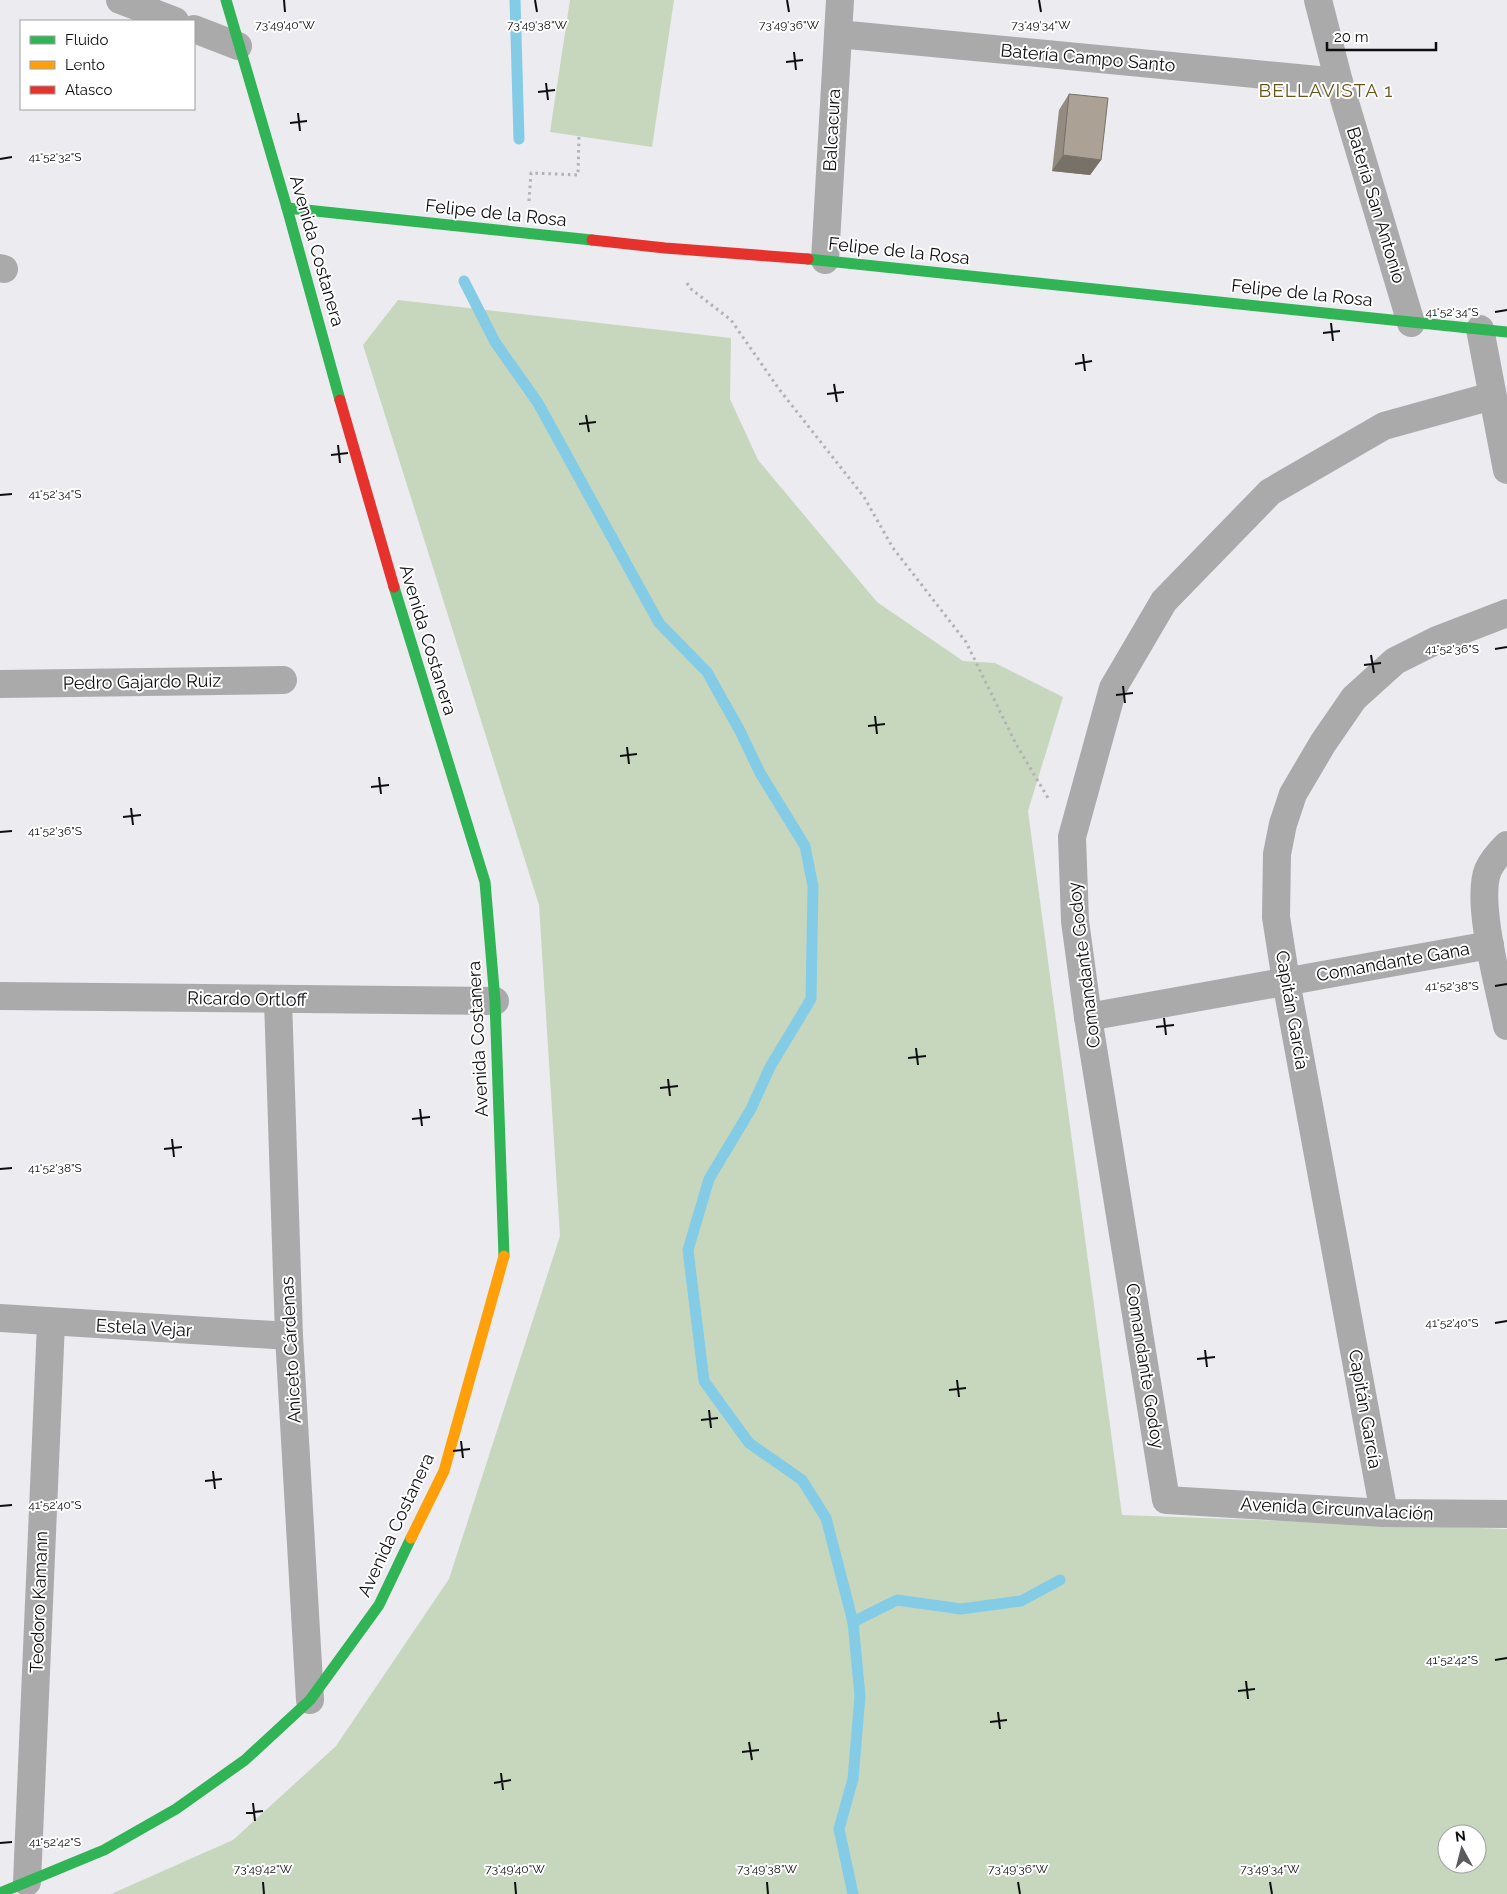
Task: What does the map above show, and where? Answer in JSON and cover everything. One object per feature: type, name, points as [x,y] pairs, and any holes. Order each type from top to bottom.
[{"type":"street","points":[[120,0],[172,20]]},
{"type":"street","name":"Avenida Costanera","points":[[0,1893],[104,1850],[176,1809],[245,1760],[310,1700],[379,1605],[444,1471],[505,1254],[495,1001],[485,882],[375,526],[287,208],[226,0]]},
{"type":"street","name":"Balcacura","points":[[825,260],[840,0]]},
{"type":"street","name":"Batería San Antonio","points":[[1318,0],[1339,82],[1412,323]]},
{"type":"street","points":[[195,28],[238,46]]},
{"type":"street","name":"Batería Campo Santo","points":[[838,34],[1339,82]]},
{"type":"street","name":"Felipe de la Rosa","points":[[287,208],[665,248],[825,260],[1507,332]]},
{"type":"street","points":[[1480,330],[1507,470]]},
{"type":"street","name":"Comandante Godoy","points":[[1166,1500],[1088,1017],[1075,921],[1072,838],[1113,688],[1164,601],[1270,492],[1384,426],[1492,396]]},
{"type":"street","name":"Capitán García","points":[[1384,1513],[1286,981],[1276,917],[1277,854],[1283,824],[1293,794],[1323,743],[1354,698],[1396,661],[1437,640],[1507,613]]},
{"type":"street","name":"Pedro Gajardo Ruiz","points":[[0,684],[283,680]]},
{"type":"street","points":[[1507,845],[1488,870],[1485,893],[1490,945],[1507,1026]]},
{"type":"street","name":"Comandante Gana","points":[[1088,1017],[1490,945]]},
{"type":"street","name":"Ricardo Ortloff","points":[[0,996],[495,1001]]},
{"type":"street","name":"Aniceto Cárdenas","points":[[278,1000],[289,1336],[310,1700]]},
{"type":"street","name":"Estela Vejar","points":[[0,1318],[289,1336]]},
{"type":"street","name":"Teodoro Kamann","points":[[27,1882],[51,1322]]},
{"type":"street","name":"Avenida Circunvalación","points":[[1166,1500],[1384,1513],[1507,1514]]},
{"type":"path","points":[[527,234],[531,173],[578,175],[579,136]]},
{"type":"path","points":[[665,248],[691,289],[731,320],[779,389],[864,497],[892,548],[966,642],[1016,744],[1072,838]]},
{"type":"green space","points":[[570,0],[674,0],[652,147],[550,132]]},
{"type":"green space","points":[[398,300],[731,338],[730,399],[758,460],[877,602],[963,661],[995,663],[1063,697],[1028,811],[1122,1515],[1507,1529],[1507,1894],[111,1894],[233,1840],[336,1746],[449,1579],[560,1236],[539,905],[363,345]]},
{"type":"building","points":[[1069,94],[1108,98],[1101,160],[1063,155]]},
{"type":"waterway","points":[[515,0],[519,139]]},
{"type":"waterway","points":[[464,281],[495,342],[538,403],[659,623],[707,672],[740,731],[760,773],[805,846],[813,886],[811,999],[770,1067],[751,1109],[709,1179],[688,1250],[704,1381],[749,1443],[802,1480],[826,1518],[853,1622],[860,1696],[853,1779],[839,1829],[853,1894]]},
{"type":"waterway","points":[[853,1622],[897,1600],[961,1609],[1021,1601],[1060,1580]]},
{"type":"traffic: fast","points":[[226,0],[287,208],[340,400]]},
{"type":"traffic: fast","points":[[287,208],[592,240]]},
{"type":"traffic: fast","points":[[808,259],[1507,332]]},
{"type":"traffic: fast","points":[[394,587],[485,882],[495,1001],[504,1256]]},
{"type":"traffic: fast","points":[[0,1893],[104,1850],[176,1809],[245,1760],[310,1700],[379,1605],[411,1538]]},
{"type":"traffic: slow","points":[[411,1538],[444,1471],[504,1256]]},
{"type":"traffic: jam","points":[[592,240],[665,248],[808,259]]},
{"type":"traffic: jam","points":[[340,400],[394,587]]},
{"type":"district","name":"BELLAVISTA 1","points":[[1326,90]]}]
